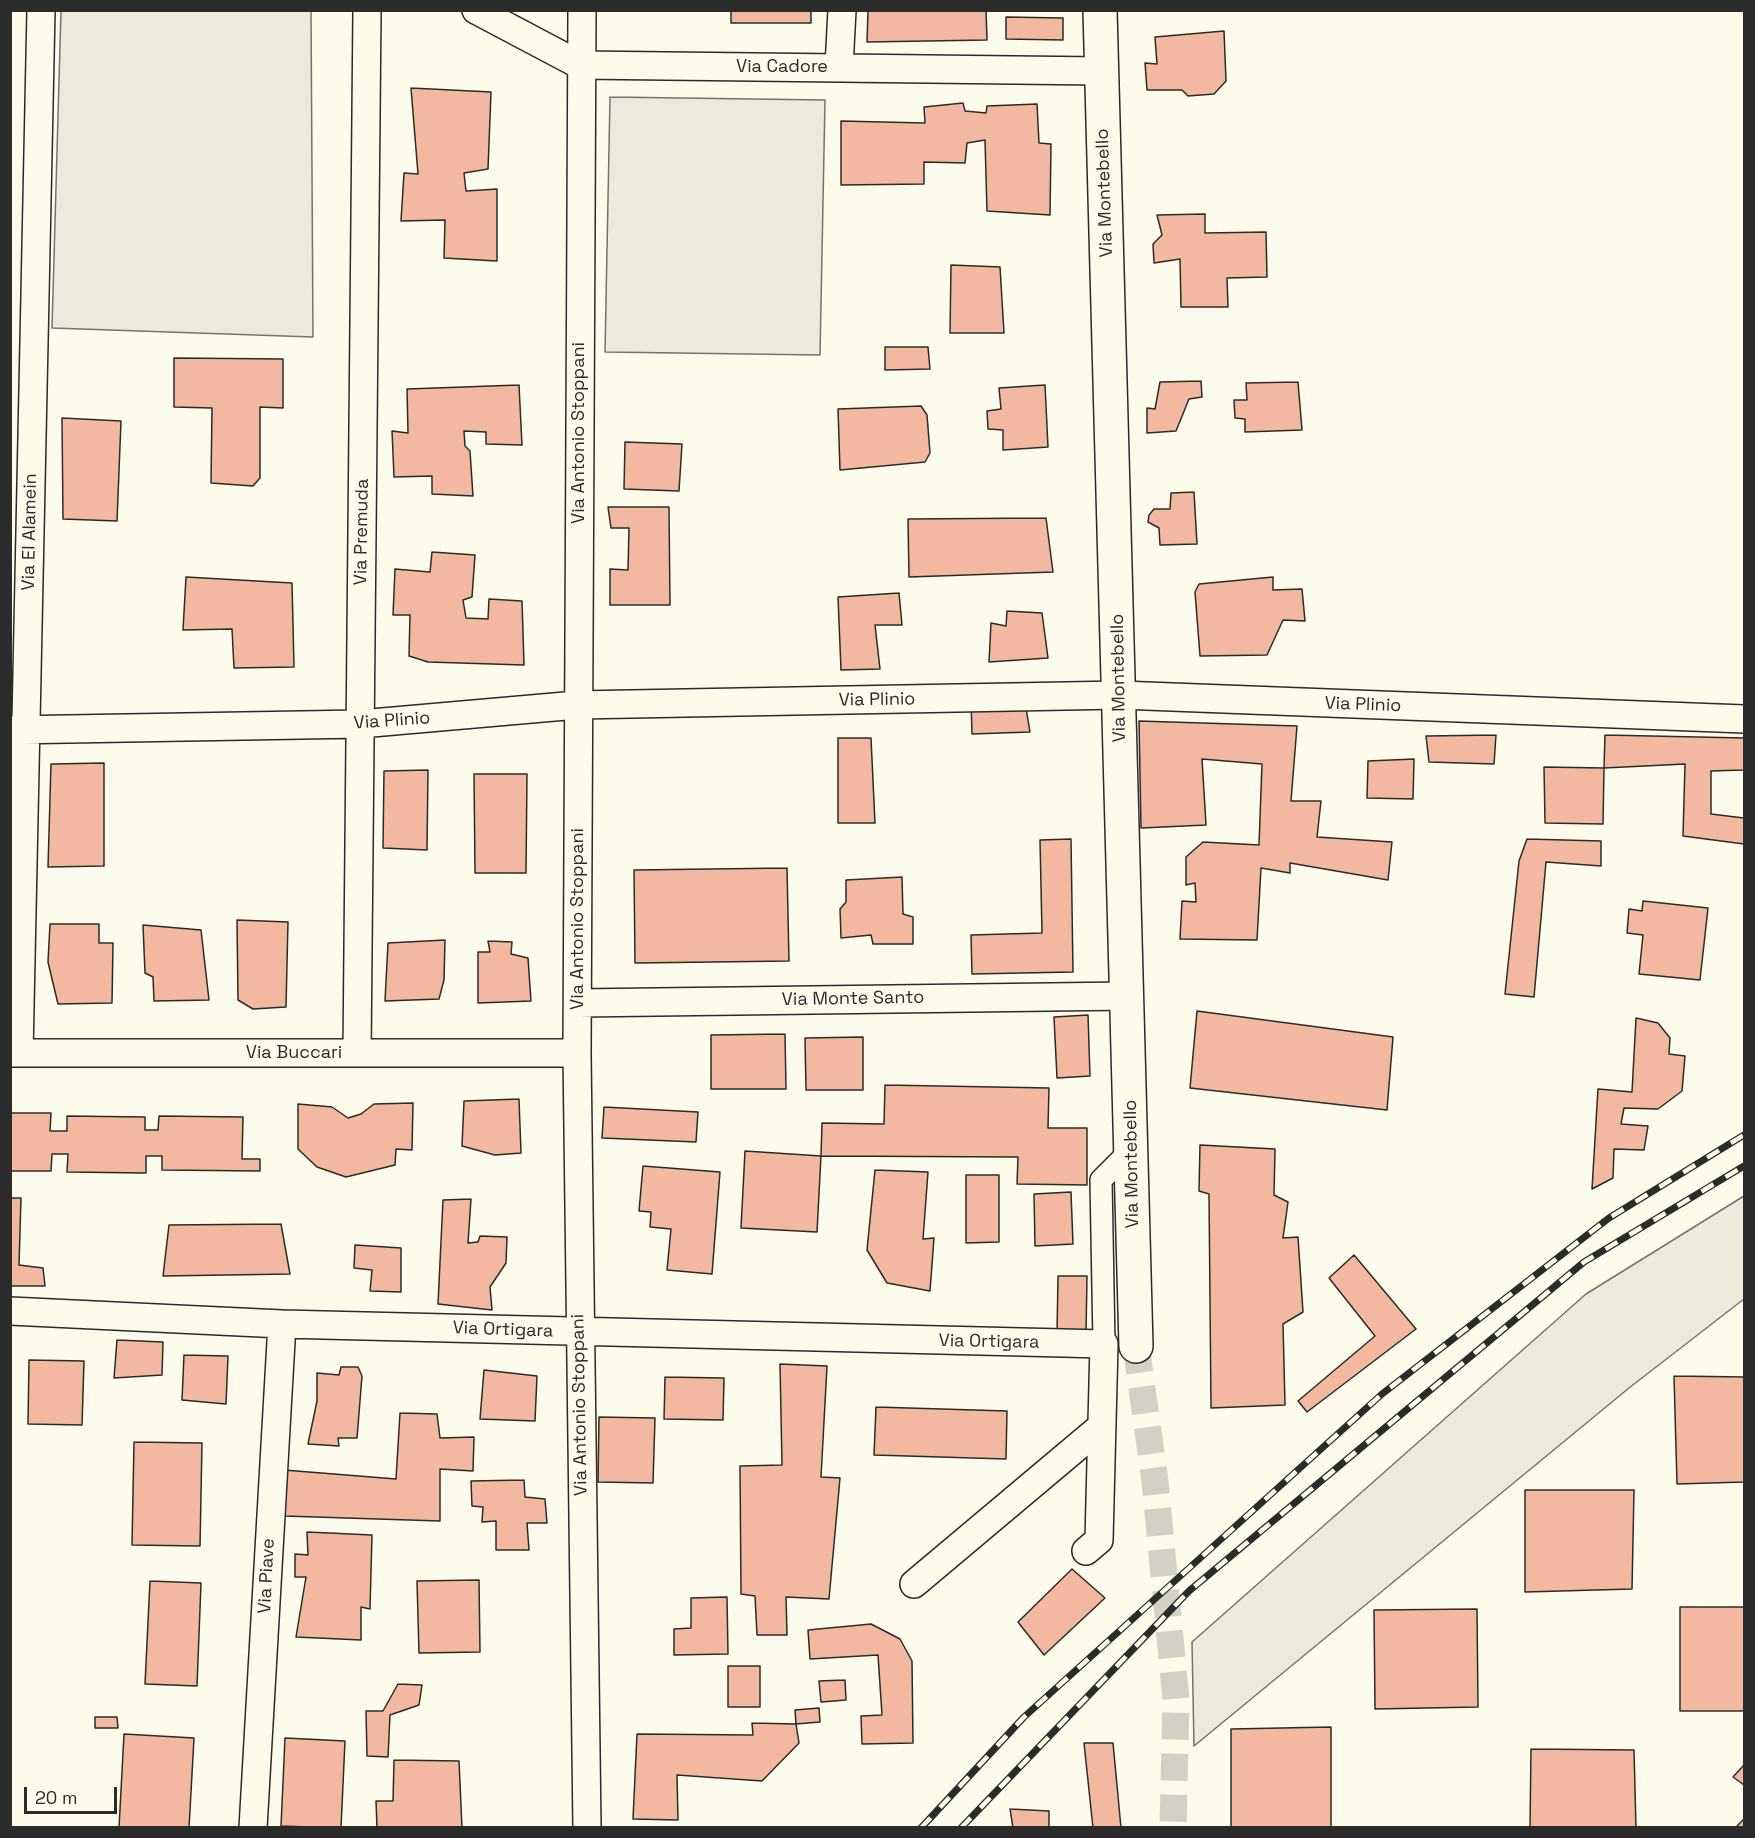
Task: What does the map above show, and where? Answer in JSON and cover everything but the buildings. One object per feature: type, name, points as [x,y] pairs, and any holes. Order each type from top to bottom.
[{"type":"street","name":"Via El Alamein","points":[[15,1053],[18,730],[41,10]]},
{"type":"street","name":"Via Premuda","points":[[357,1053],[367,10]]},
{"type":"street","name":"Via Cadore","points":[[476,10],[580,65],[839,67],[1080,73],[1101,71]]},
{"type":"street","name":"Via Antonio Stoppani","points":[[582,10],[577,1053],[587,1827]]},
{"type":"street","points":[[839,67],[842,10]]},
{"type":"street","name":"Via Montebello","points":[[1100,10],[1136,1347]]},
{"type":"street","name":"Via Plinio","points":[[18,730],[360,724],[578,705],[1120,696],[1744,719]]},
{"type":"street","name":"Via Monte Santo","points":[[578,1003],[1128,996]]},
{"type":"street","name":"Via Buccari","points":[[15,1053],[577,1053]]},
{"type":"street","name":"Via Montebello","points":[[1104,1344],[1101,1180],[1123,1158]]},
{"type":"street","name":"Via Ortigara","points":[[10,1311],[282,1324],[1104,1344]]},
{"type":"street","name":"Via Piave","points":[[253,1827],[282,1324]]},
{"type":"street","points":[[1086,1551],[1099,1540],[1104,1344]]},
{"type":"street","points":[[914,1584],[1102,1426]]},
{"type":"shaded area","points":[[61,11],[311,11],[313,337],[52,328]]},
{"type":"shaded area","points":[[610,97],[825,100],[820,355],[605,352]]},
{"type":"shaded area","points":[[1744,1196],[1744,1299],[1629,1388],[1194,1746],[1192,1642],[1586,1294]]},
{"type":"tunnel","points":[[1136,1346],[1155,1481],[1176,1700],[1173,1828]]},
{"type":"railway","points":[[921,1828],[1024,1717],[1382,1394],[1609,1218],[1744,1135]]},
{"type":"railway","points":[[961,1828],[1189,1591],[1584,1262],[1744,1166]]}]
